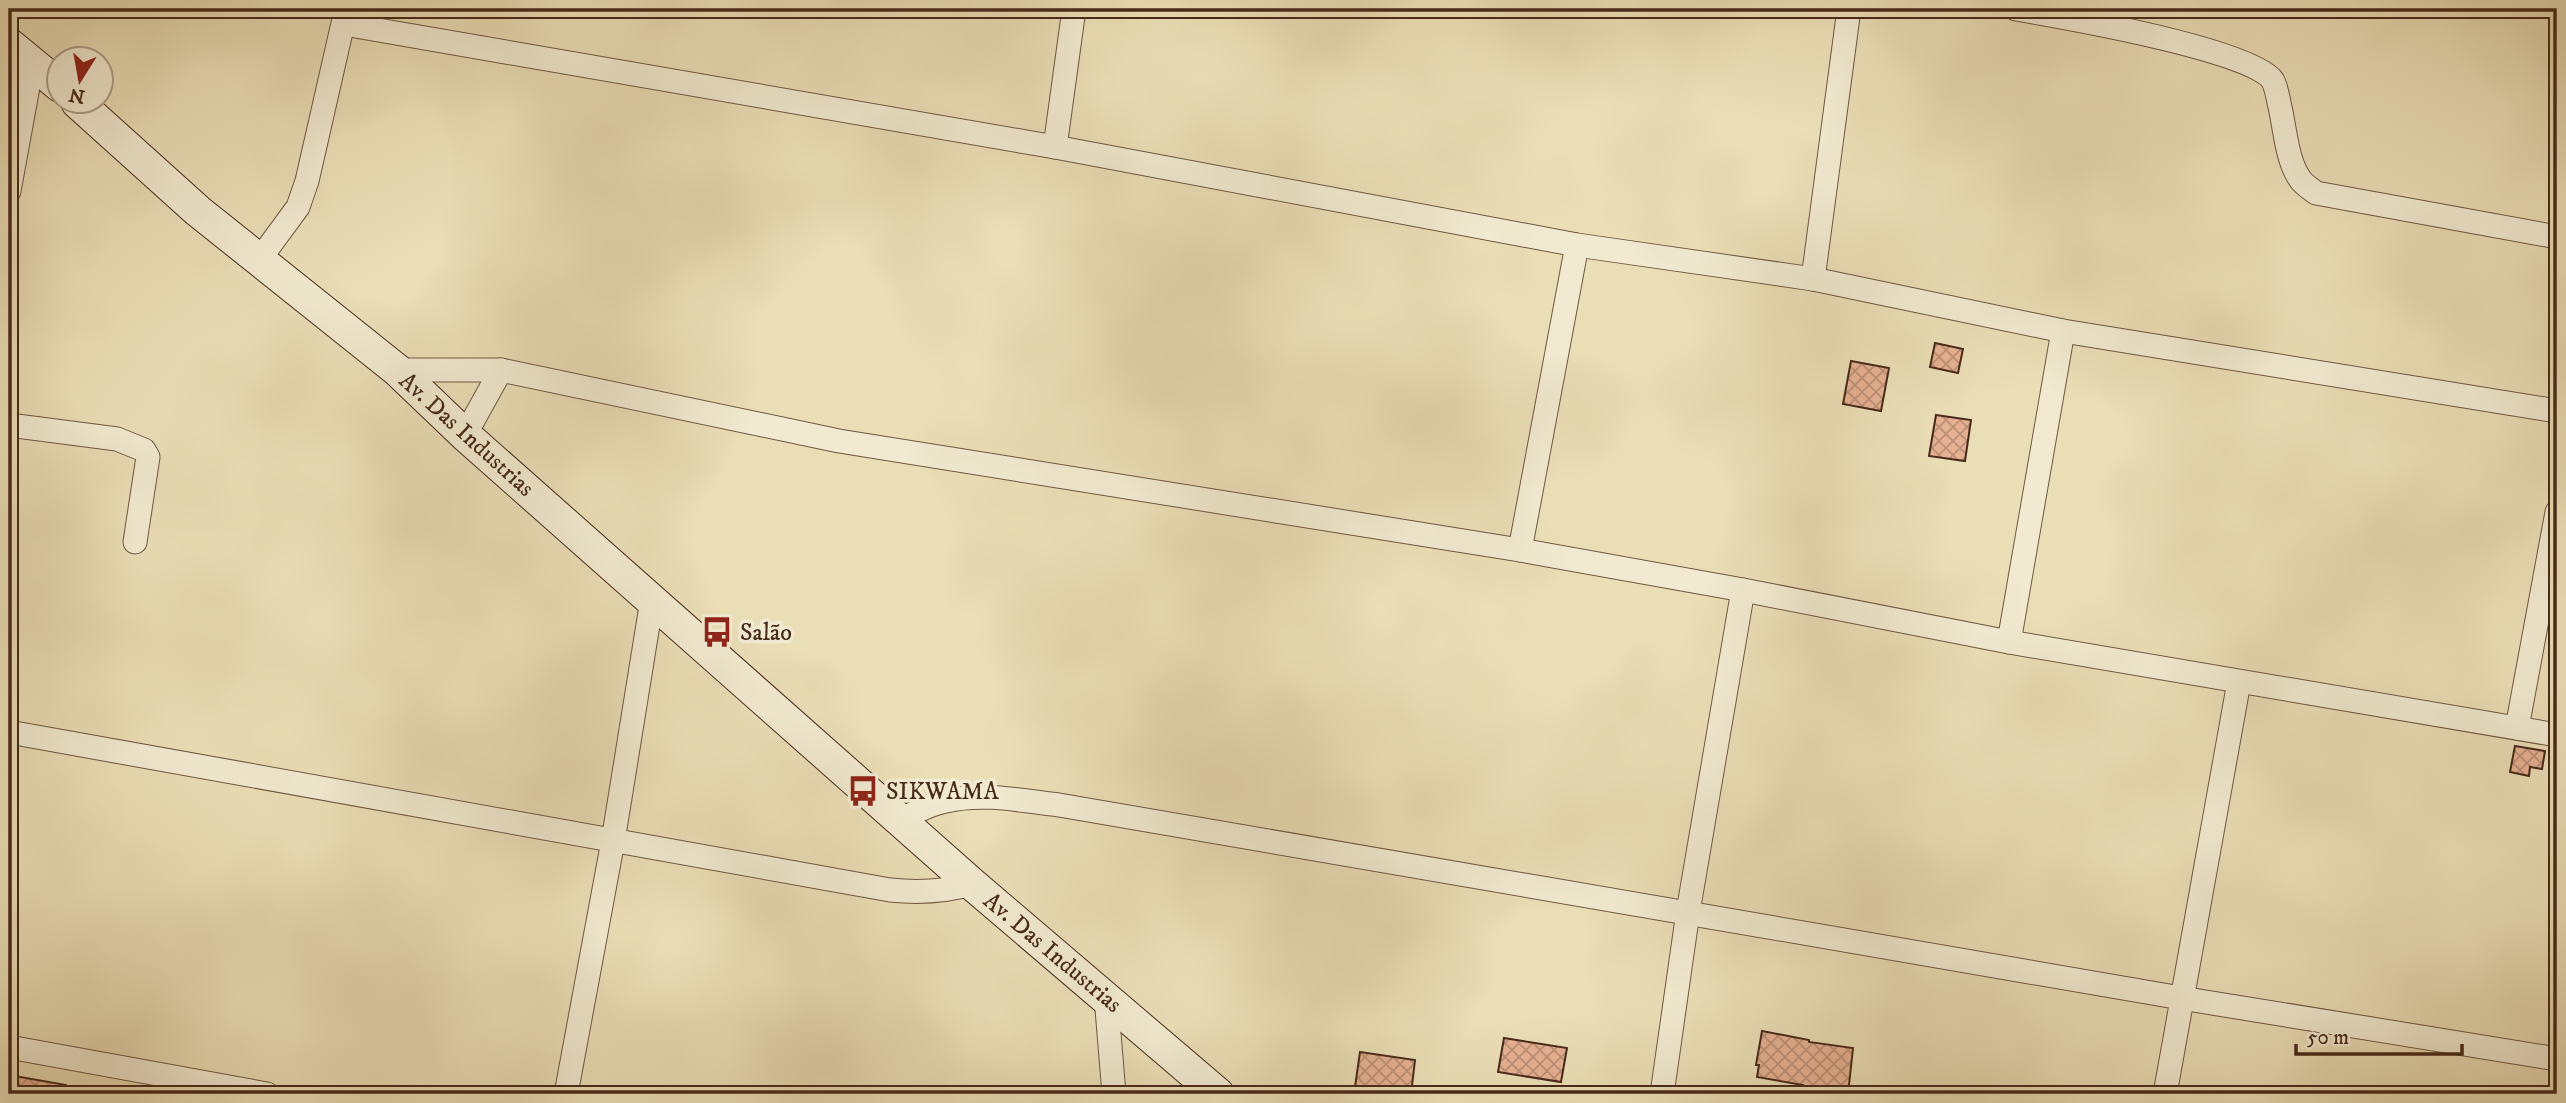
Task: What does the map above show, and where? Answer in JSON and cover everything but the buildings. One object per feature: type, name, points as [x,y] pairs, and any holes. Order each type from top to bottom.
[{"type":"main road","points":[[20,54],[46,75]]},
{"type":"main road","name":"Av. Das Industrias","points":[[93,116],[198,211],[397,370],[465,435],[972,884],[1218,1094]]},
{"type":"street","points":[[1055,147],[1074,9]]},
{"type":"street","points":[[1813,279],[1849,9]]},
{"type":"street","points":[[2016,9],[2097,16],[2222,55],[2265,72],[2273,81],[2277,94],[2294,167],[2301,181],[2316,193],[2557,237]]},
{"type":"street","points":[[259,260],[298,207],[307,181],[345,16],[1577,245],[1813,279],[2063,331],[2557,411]]},
{"type":"street","points":[[9,191],[20,54]]},
{"type":"street","points":[[1520,550],[1577,245]]},
{"type":"street","points":[[2009,642],[2063,331]]},
{"type":"street","points":[[397,370],[501,370],[839,440],[1520,550],[2009,642],[2557,735]]},
{"type":"street","points":[[465,435],[501,370]]},
{"type":"street","points":[[9,425],[117,439],[144,450],[148,457],[135,542]]},
{"type":"street","points":[[2517,728],[2557,512]]},
{"type":"street","points":[[1662,1094],[1688,912],[1743,590]]},
{"type":"street","points":[[566,1094],[613,841],[652,600]]},
{"type":"street","points":[[2165,1094],[2239,682]]},
{"type":"street","points":[[9,732],[890,890],[919,893],[950,890],[972,884]]},
{"type":"street","points":[[895,814],[946,800],[965,798],[1059,805],[2181,999],[2557,1059]]},
{"type":"street","points":[[1106,997],[1114,1094]]},
{"type":"street","points":[[9,1047],[267,1094]]},
{"type":"place","name":"Salão","points":[[717,632]]},
{"type":"place","name":"SIKWAMA","points":[[863,791]]}]
